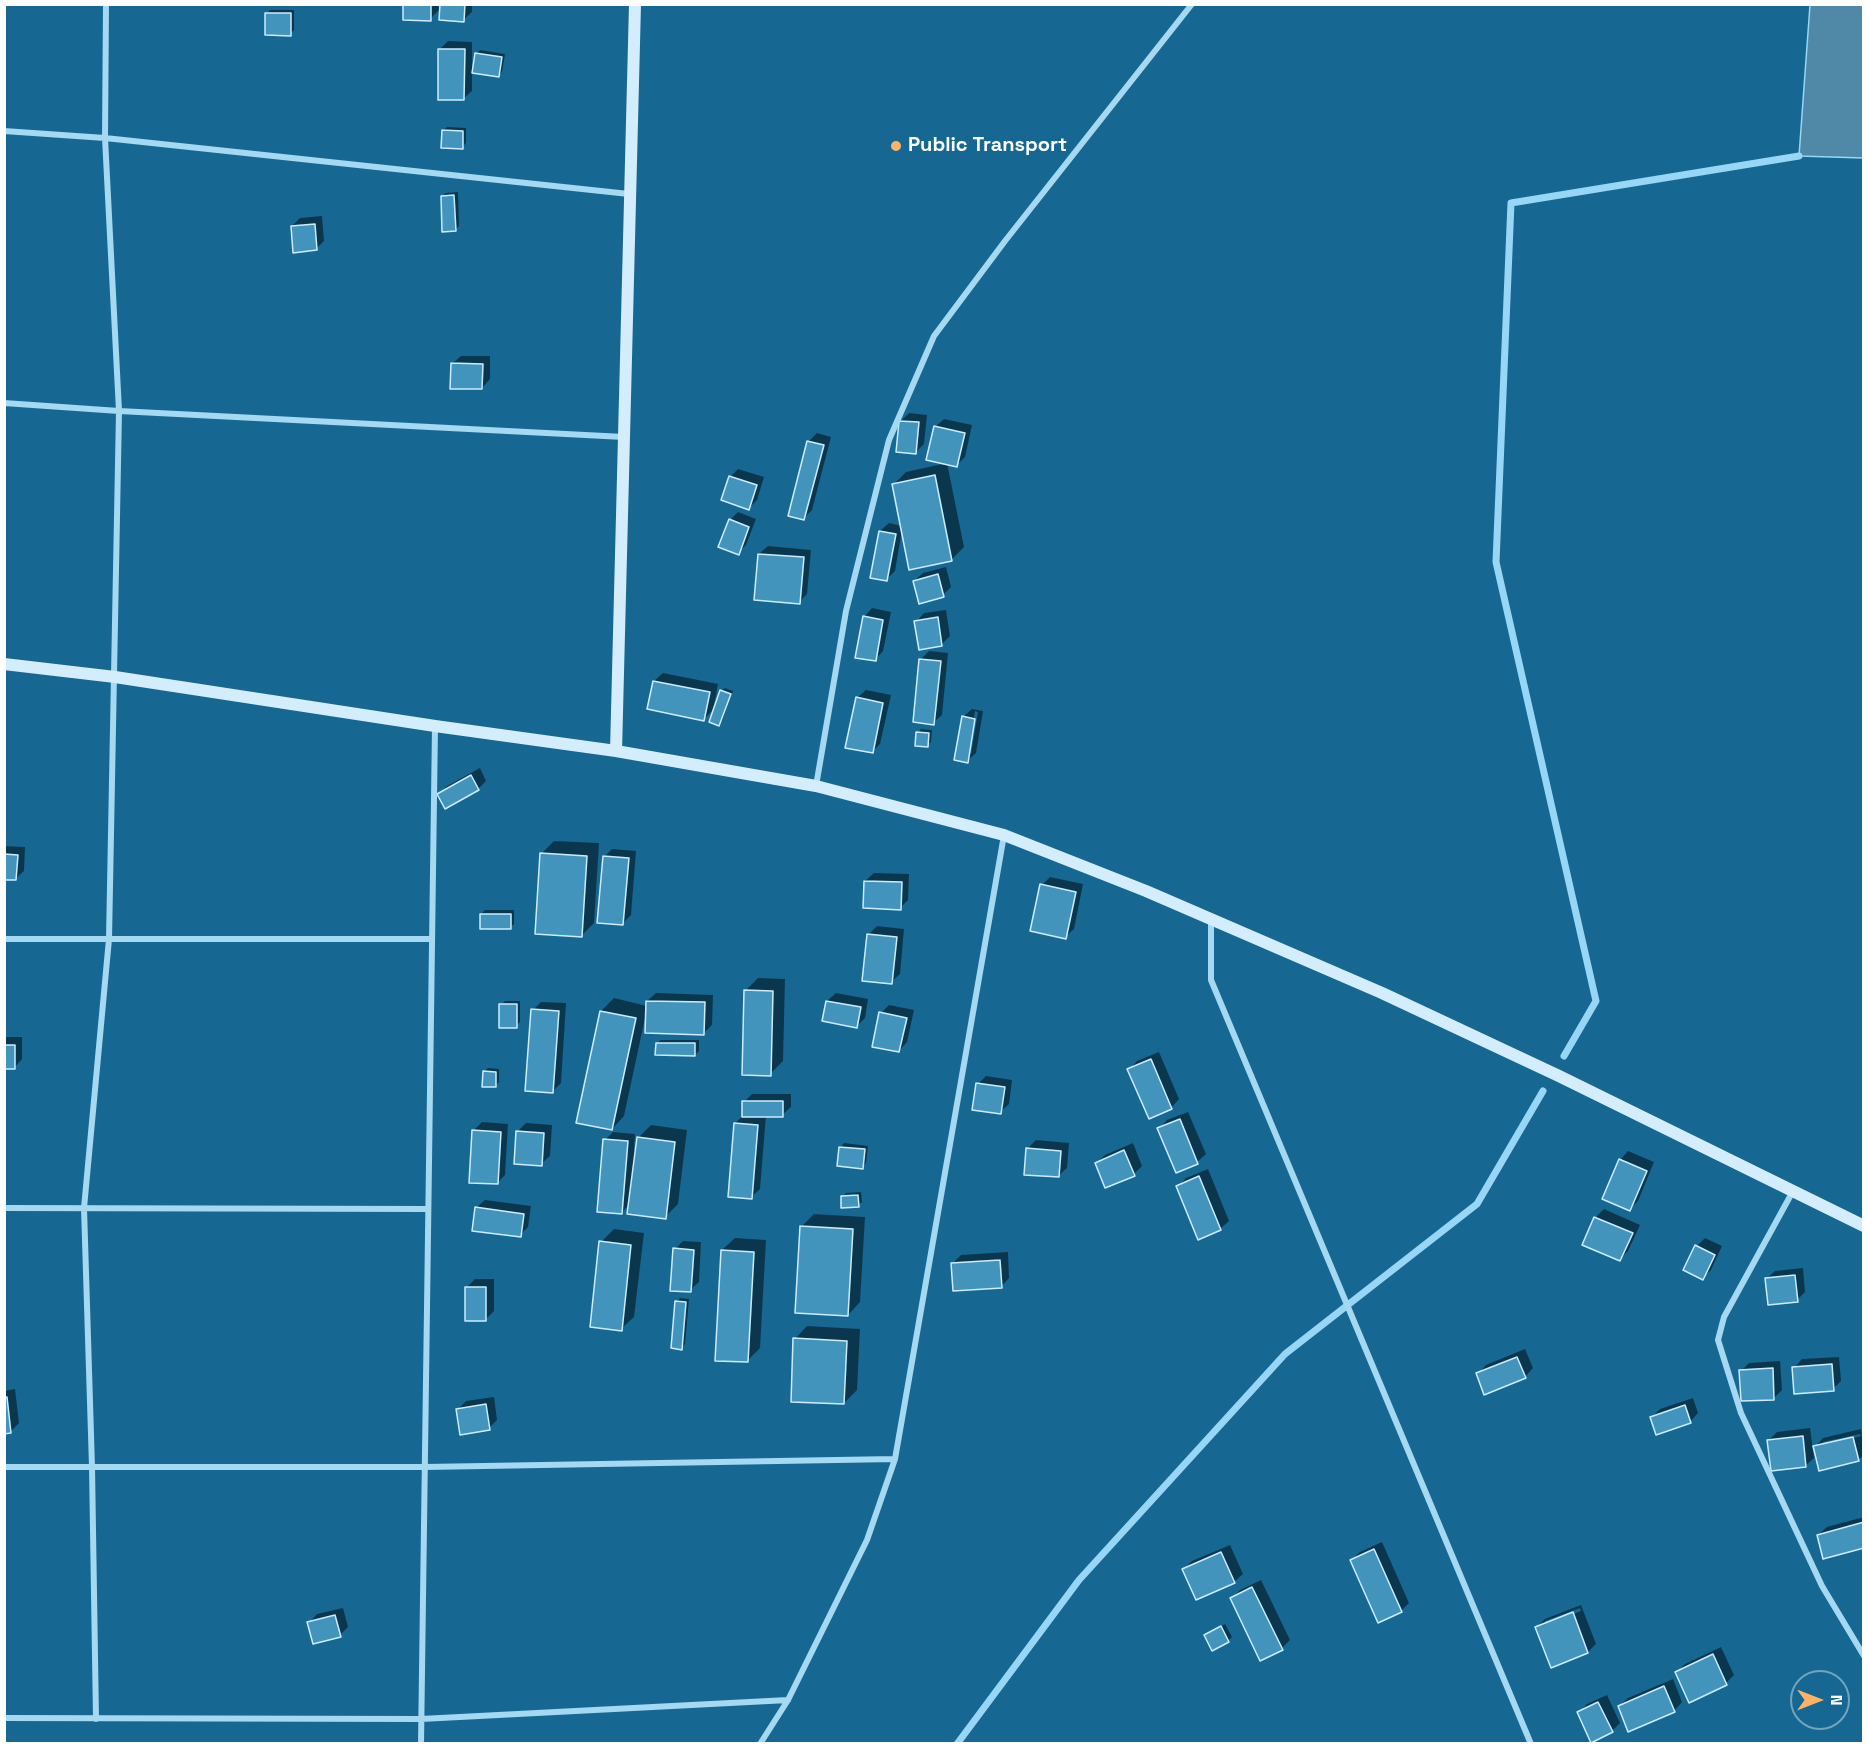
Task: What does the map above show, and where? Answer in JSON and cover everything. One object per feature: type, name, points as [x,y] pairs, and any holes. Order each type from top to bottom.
[{"type":"main road","points":[[616,751],[635,4]]},
{"type":"main road","points":[[4,664],[115,677],[616,751],[816,786],[1004,835],[1146,891],[1382,993],[1548,1071],[1863,1226]]},
{"type":"street","points":[[96,1719],[92,1467],[84,1208],[109,939],[119,411],[105,138],[106,4]]},
{"type":"street","points":[[816,786],[846,610],[889,440],[933,336],[1192,4]]},
{"type":"street","points":[[4,131],[105,138],[629,194]]},
{"type":"street","points":[[4,403],[624,437]]},
{"type":"street","points":[[421,1743],[435,726]]},
{"type":"street","points":[[760,1743],[788,1700],[867,1540],[895,1459],[1004,835]]},
{"type":"street","points":[[1211,919],[1211,980],[1531,1743]]},
{"type":"street","points":[[4,939],[432,939]]},
{"type":"street","points":[[1793,1191],[1724,1317],[1718,1340],[1741,1413],[1822,1586],[1863,1656]]},
{"type":"street","points":[[4,1208],[428,1209]]},
{"type":"street","points":[[4,1467],[424,1467],[895,1459]]},
{"type":"street","points":[[4,1718],[421,1719],[788,1700]]},
{"type":"water","points":[[1810,5],[1863,5],[1863,158],[1799,156]]},
{"type":"building","points":[[403,4],[431,4],[431,21],[403,20]]},
{"type":"building","points":[[440,4],[465,4],[464,22],[439,20]]},
{"type":"building","points":[[265,13],[291,13],[291,36],[265,35]]},
{"type":"building","points":[[438,49],[465,49],[464,100],[438,100]]},
{"type":"building","points":[[475,53],[502,57],[499,77],[472,73]]},
{"type":"building","points":[[442,130],[463,131],[463,149],[441,148]]},
{"type":"building","points":[[454,195],[456,231],[442,232],[441,196]]},
{"type":"building","points":[[315,224],[317,250],[293,253],[291,226]]},
{"type":"building","points":[[451,363],[483,364],[482,389],[450,389]]},
{"type":"building","points":[[899,421],[919,422],[916,454],[896,452]]},
{"type":"building","points":[[934,426],[965,433],[957,467],[926,460]]},
{"type":"building","points":[[807,441],[824,445],[804,520],[788,516]]},
{"type":"building","points":[[935,475],[952,561],[909,570],[892,484]]},
{"type":"building","points":[[729,476],[757,485],[749,510],[721,500]]},
{"type":"building","points":[[729,519],[749,527],[739,555],[718,547]]},
{"type":"building","points":[[879,531],[896,534],[887,581],[870,578]]},
{"type":"building","points":[[758,554],[804,557],[800,604],[754,600]]},
{"type":"building","points":[[938,574],[944,597],[919,604],[913,581]]},
{"type":"building","points":[[863,616],[883,620],[876,661],[855,658]]},
{"type":"building","points":[[938,617],[942,646],[919,650],[914,621]]},
{"type":"building","points":[[919,659],[941,661],[934,725],[913,722]]},
{"type":"building","points":[[653,681],[710,692],[704,721],[647,709]]},
{"type":"building","points":[[720,690],[731,694],[719,726],[709,722]]},
{"type":"building","points":[[856,697],[883,703],[873,753],[845,748]]},
{"type":"building","points":[[962,716],[975,719],[968,763],[954,760]]},
{"type":"building","points":[[916,732],[929,733],[928,747],[915,746]]},
{"type":"building","points":[[471,775],[479,790],[445,809],[437,794]]},
{"type":"building","points":[[540,853],[587,856],[582,937],[535,934]]},
{"type":"building","points":[[4,854],[18,855],[16,880],[4,880]]},
{"type":"building","points":[[603,856],[629,858],[623,925],[597,923]]},
{"type":"building","points":[[864,881],[902,882],[901,910],[863,908]]},
{"type":"building","points":[[1040,884],[1076,892],[1066,939],[1030,931]]},
{"type":"building","points":[[480,914],[511,914],[511,929],[480,929]]},
{"type":"building","points":[[867,934],[897,937],[892,984],[862,981]]},
{"type":"building","points":[[744,990],[773,991],[771,1076],[742,1075]]},
{"type":"building","points":[[646,1001],[705,1002],[704,1035],[645,1033]]},
{"type":"building","points":[[826,1001],[861,1007],[857,1028],[822,1021]]},
{"type":"building","points":[[499,1004],[517,1004],[517,1028],[499,1028]]},
{"type":"building","points":[[531,1009],[559,1011],[553,1093],[525,1091]]},
{"type":"building","points":[[600,1011],[636,1018],[612,1130],[576,1123]]},
{"type":"building","points":[[879,1012],[907,1018],[899,1052],[872,1047]]},
{"type":"building","points":[[656,1043],[695,1043],[695,1056],[655,1055]]},
{"type":"building","points":[[4,1045],[15,1045],[15,1069],[4,1069]]},
{"type":"building","points":[[1151,1059],[1172,1109],[1149,1119],[1127,1069]]},
{"type":"building","points":[[483,1071],[496,1072],[496,1087],[482,1087]]},
{"type":"building","points":[[976,1083],[1005,1087],[1001,1114],[972,1110]]},
{"type":"building","points":[[742,1101],[783,1101],[783,1117],[742,1117]]},
{"type":"building","points":[[1180,1119],[1198,1164],[1176,1173],[1157,1128]]},
{"type":"building","points":[[734,1123],[758,1125],[752,1199],[728,1197]]},
{"type":"building","points":[[472,1130],[501,1132],[498,1184],[469,1183]]},
{"type":"building","points":[[516,1131],[544,1133],[542,1166],[514,1164]]},
{"type":"building","points":[[637,1137],[675,1142],[666,1219],[627,1214]]},
{"type":"building","points":[[603,1139],[628,1141],[622,1214],[597,1212]]},
{"type":"building","points":[[839,1147],[865,1149],[863,1169],[837,1166]]},
{"type":"building","points":[[1026,1148],[1061,1151],[1059,1177],[1024,1175]]},
{"type":"building","points":[[1124,1150],[1135,1176],[1105,1188],[1095,1163]]},
{"type":"building","points":[[1619,1159],[1647,1171],[1630,1211],[1602,1199]]},
{"type":"building","points":[[1199,1176],[1221,1230],[1198,1240],[1176,1186]]},
{"type":"building","points":[[858,1195],[859,1207],[841,1208],[841,1196]]},
{"type":"building","points":[[475,1207],[524,1214],[521,1237],[472,1231]]},
{"type":"building","points":[[1594,1217],[1633,1233],[1620,1261],[1582,1245]]},
{"type":"building","points":[[800,1226],[853,1229],[848,1316],[795,1313]]},
{"type":"building","points":[[599,1241],[631,1245],[622,1331],[590,1327]]},
{"type":"building","points":[[1695,1245],[1715,1255],[1703,1280],[1683,1270]]},
{"type":"building","points":[[673,1248],[694,1250],[691,1292],[670,1291]]},
{"type":"building","points":[[721,1250],[754,1252],[748,1362],[715,1361]]},
{"type":"building","points":[[1000,1260],[1002,1288],[953,1291],[951,1263]]},
{"type":"building","points":[[1795,1275],[1798,1302],[1768,1305],[1765,1278]]},
{"type":"building","points":[[465,1287],[486,1287],[486,1321],[465,1321]]},
{"type":"building","points":[[675,1301],[686,1302],[682,1350],[671,1348]]},
{"type":"building","points":[[793,1338],[847,1341],[844,1404],[791,1402]]},
{"type":"building","points":[[1517,1357],[1526,1378],[1484,1395],[1476,1373]]},
{"type":"building","points":[[1832,1364],[1834,1391],[1794,1394],[1792,1367]]},
{"type":"building","points":[[1773,1368],[1774,1400],[1741,1401],[1739,1370]]},
{"type":"building","points":[[4,1397],[7,1397],[11,1433],[4,1434]]},
{"type":"building","points":[[486,1404],[490,1430],[460,1435],[456,1409]]},
{"type":"building","points":[[1685,1405],[1691,1423],[1656,1435],[1650,1417]]},
{"type":"building","points":[[1803,1436],[1806,1467],[1771,1471],[1767,1440]]},
{"type":"building","points":[[1853,1437],[1859,1461],[1819,1471],[1813,1446]]},
{"type":"building","points":[[1864,1522],[1864,1548],[1823,1559],[1817,1535]]},
{"type":"building","points":[[1374,1549],[1402,1612],[1378,1623],[1350,1560]]},
{"type":"building","points":[[1221,1552],[1235,1583],[1196,1600],[1182,1569]]},
{"type":"building","points":[[1252,1587],[1283,1650],[1260,1661],[1230,1598]]},
{"type":"building","points":[[1573,1612],[1588,1653],[1551,1668],[1535,1627]]},
{"type":"building","points":[[335,1615],[341,1637],[313,1644],[307,1622]]},
{"type":"building","points":[[1221,1626],[1229,1642],[1212,1651],[1204,1635]]},
{"type":"building","points":[[1713,1654],[1727,1685],[1689,1703],[1675,1672]]},
{"type":"building","points":[[1664,1686],[1675,1712],[1628,1732],[1618,1706]]},
{"type":"building","points":[[1598,1702],[1613,1732],[1591,1743],[1577,1712]]},
{"type":"waterway","points":[[1564,1056],[1596,1001],[1496,562],[1511,203],[1799,156]]},
{"type":"waterway","points":[[957,1744],[1079,1580],[1285,1354],[1477,1204],[1543,1091]]},
{"type":"place","name":"Public Transport","points":[[896,146]]}]
